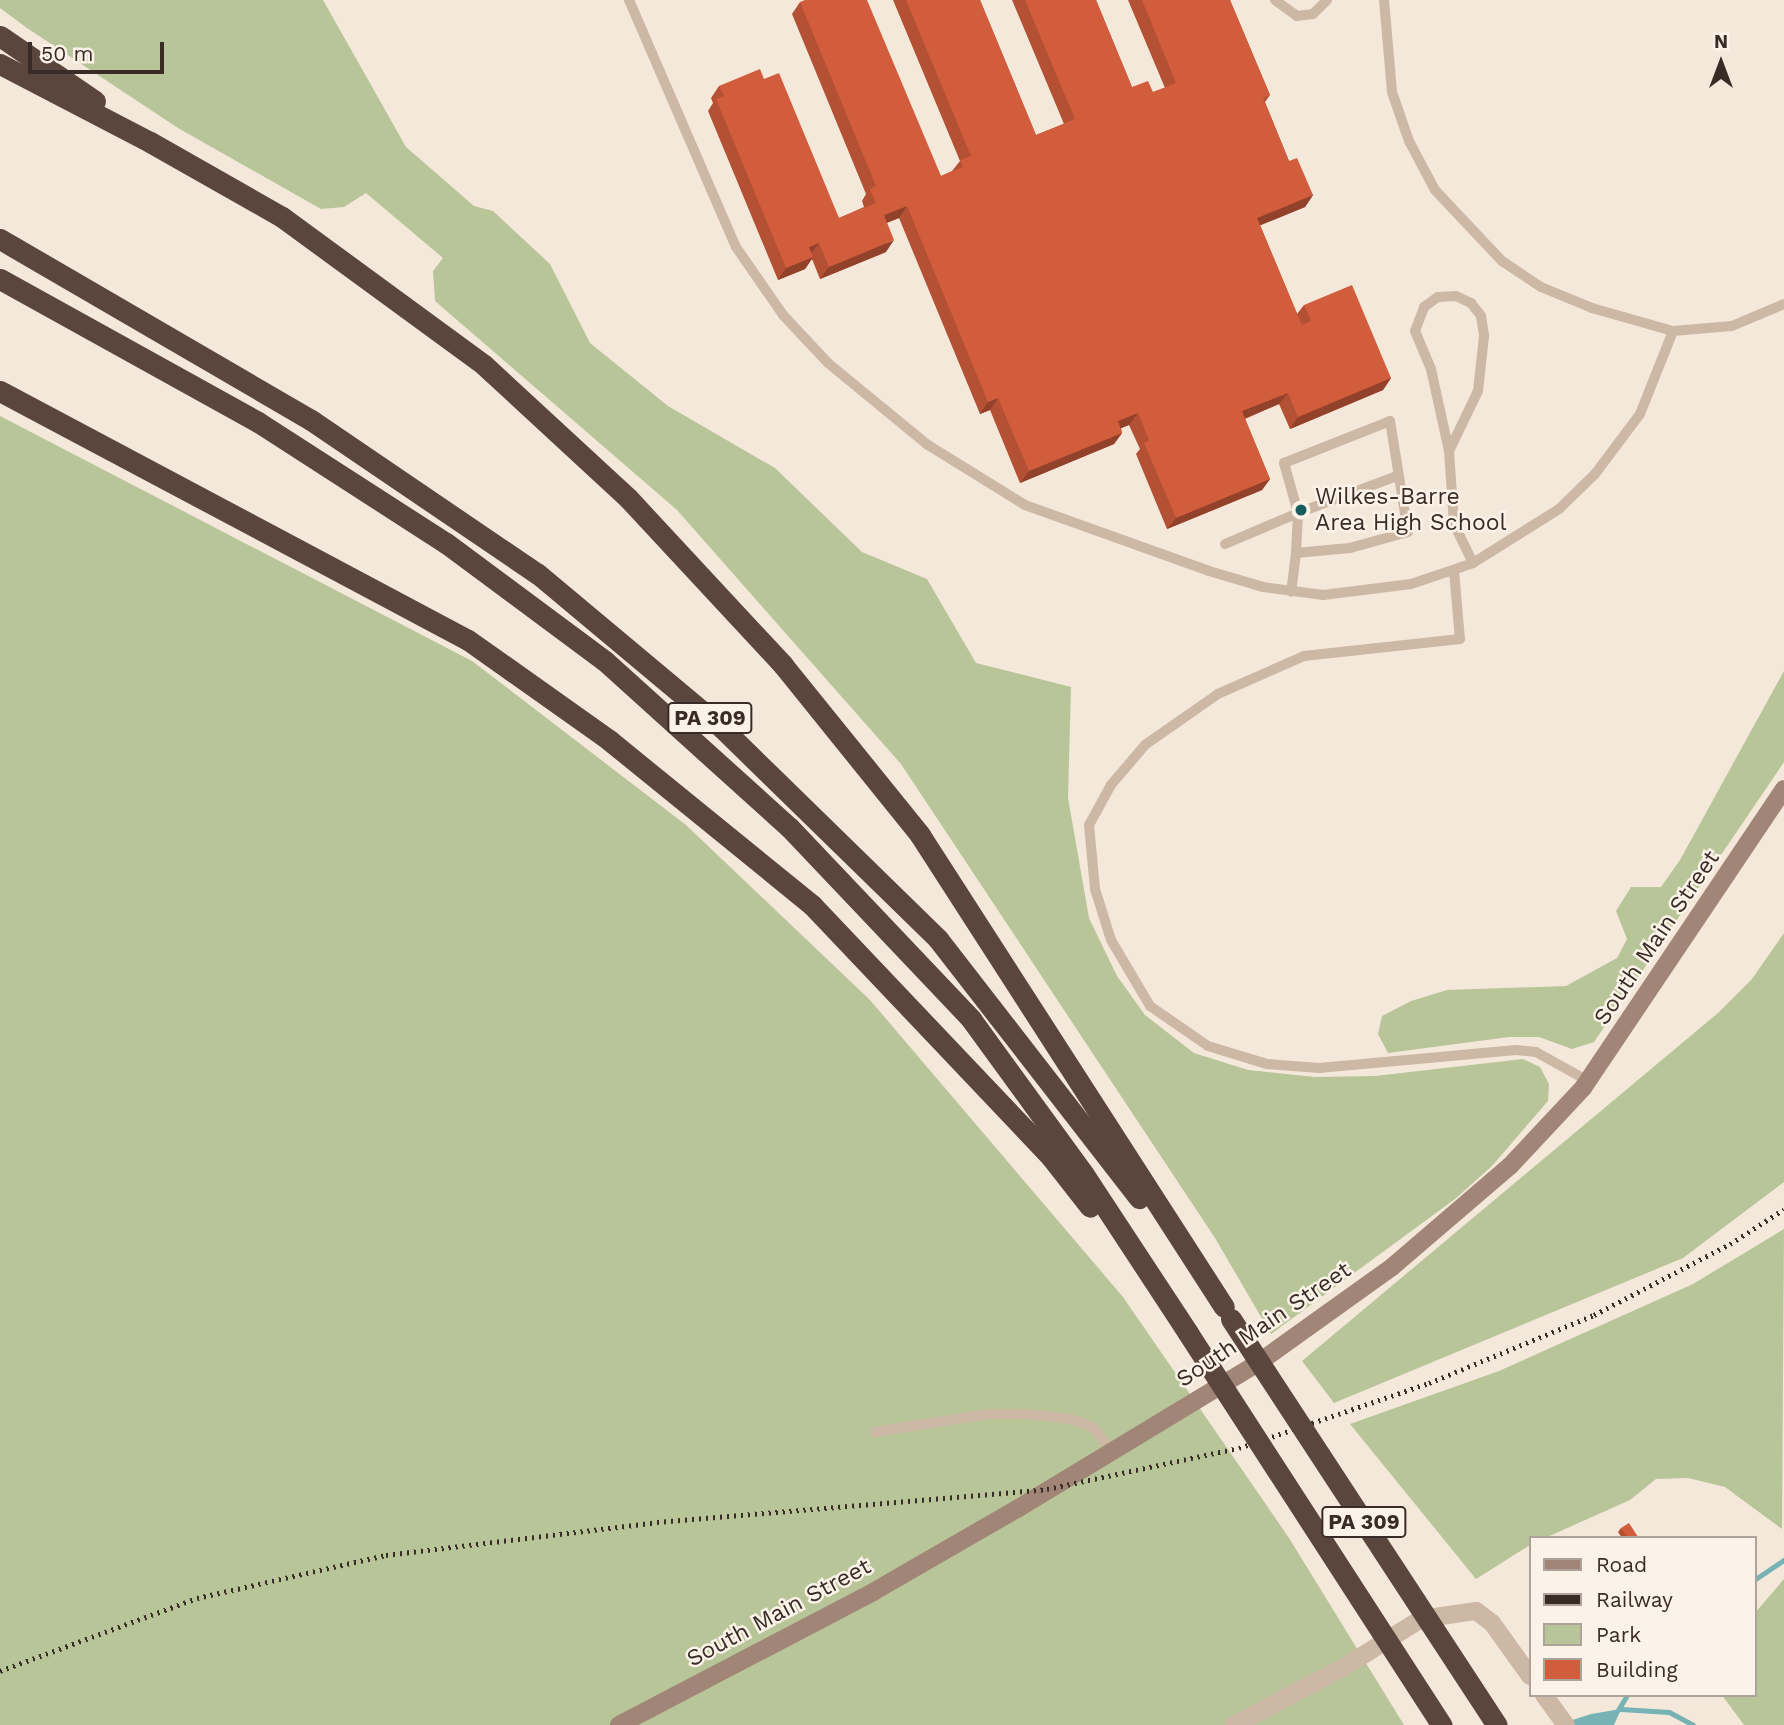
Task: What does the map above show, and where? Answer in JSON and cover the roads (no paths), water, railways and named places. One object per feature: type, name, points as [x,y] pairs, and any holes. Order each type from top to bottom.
[{"type":"highway","points":[[0,36],[150,142]]},
{"type":"highway","points":[[0,55],[40,85]]},
{"type":"highway","points":[[0,64],[150,142],[282,217],[484,365],[628,498],[783,665],[920,835],[1228,1313]]},
{"type":"highway","name":"PA 309","points":[[0,239],[311,420],[538,574],[722,728],[938,939],[1228,1313],[1497,1725]]},
{"type":"highway","name":"PA 309","points":[[0,279],[258,422],[446,543],[605,662],[789,827],[971,1018],[1083,1173],[1442,1725]]},
{"type":"highway","points":[[0,391],[468,640],[609,740],[812,905],[1051,1157],[1188,1333]]},
{"type":"highway","points":[[1349,1584],[1428,1725]]},
{"type":"main road","name":"South Main Street","points":[[619,1725],[884,1586],[1258,1363],[1382,1274],[1510,1166],[1588,1081],[1784,789]]},
{"type":"street","points":[[1234,1725],[1344,1667],[1420,1619],[1476,1611],[1492,1623],[1528,1673]]},
{"type":"street","points":[[1545,1697],[1563,1721]]},
{"type":"lane","points":[[629,0],[736,247],[783,315],[877,408],[971,473],[1025,505],[1209,571],[1291,592],[1364,591],[1454,571],[1473,563],[1528,532],[1595,474],[1640,414],[1673,331]]},
{"type":"lane","points":[[1275,0],[1297,16],[1313,13],[1327,0]]},
{"type":"lane","points":[[1384,0],[1392,92],[1405,129],[1435,190],[1463,224],[1502,261],[1541,287],[1592,308],[1673,331],[1732,327],[1784,304]]},
{"type":"lane","points":[[1450,451],[1468,418],[1485,362],[1481,317],[1471,303],[1456,296],[1438,297],[1424,307],[1415,331],[1431,369],[1450,451],[1454,524],[1473,563]]},
{"type":"lane","points":[[1291,592],[1298,513],[1284,463],[1390,421],[1396,477],[1408,532],[1350,548],[1296,553]]},
{"type":"lane","points":[[1226,544],[1298,513],[1396,477]]},
{"type":"lane","points":[[1454,571],[1460,639],[1304,656],[1218,694],[1145,745],[1111,785],[1088,825],[1095,889],[1111,940],[1150,1006],[1208,1046],[1266,1064],[1319,1069],[1516,1050],[1536,1052],[1588,1081]]},
{"type":"lane","points":[[875,1432],[989,1414],[1028,1414],[1070,1419],[1093,1427],[1111,1451]]},
{"type":"water","points":[[1621,1709],[1614,1725],[1557,1725],[1591,1714]]},
{"type":"waterway","points":[[1756,1579],[1784,1560]]},
{"type":"waterway","points":[[1618,1710],[1626,1697]]},
{"type":"waterway","points":[[1621,1709],[1669,1712],[1693,1725]]},
{"type":"railway","points":[[0,1671],[197,1598],[386,1555],[657,1522],[1047,1489],[1239,1448],[1429,1383],[1594,1315],[1730,1244],[1784,1209]]},
{"type":"place","name":"Wilkes-Barre Area High School","points":[[1301,510]]}]
